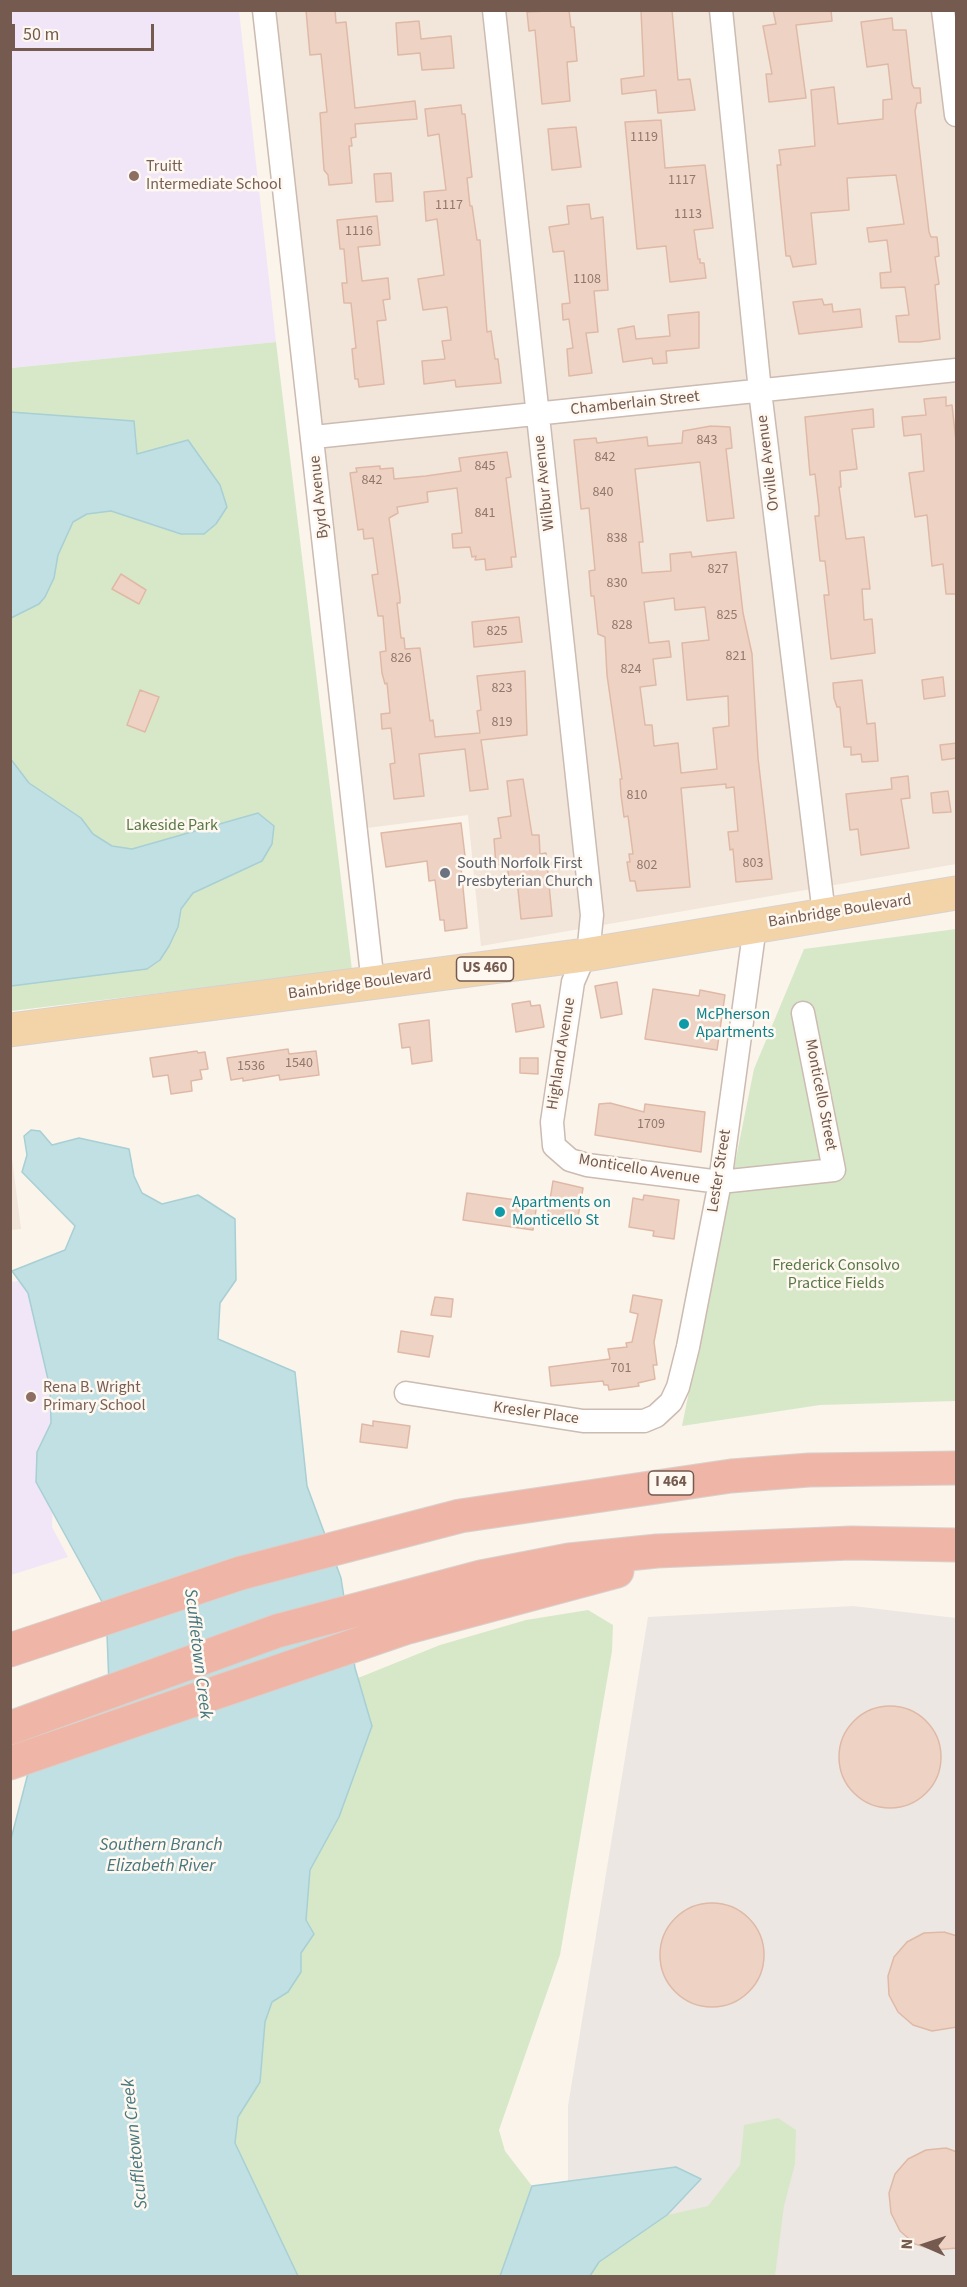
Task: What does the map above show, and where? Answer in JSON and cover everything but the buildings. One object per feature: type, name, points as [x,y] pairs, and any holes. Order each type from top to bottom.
[{"type":"highway","name":"I 464","points":[[23,1646],[241,1573],[390,1534],[504,1508],[679,1481],[809,1470],[957,1468]]},
{"type":"highway","points":[[10,1763],[408,1611],[569,1560],[694,1550],[851,1543],[957,1545]]},
{"type":"highway","points":[[10,1728],[278,1631],[408,1611]]},
{"type":"main road","name":"Bainbridge Boulevard","points":[[10,1030],[585,955],[957,893]]},
{"type":"street","name":"Byrd Avenue","points":[[264,10],[314,437],[373,984]]},
{"type":"street","name":"Wilbur Avenue","points":[[494,10],[592,915],[592,933],[585,955]]},
{"type":"street","name":"Orville Avenue","points":[[720,10],[760,391],[824,915]]},
{"type":"street","points":[[944,10],[957,115]]},
{"type":"street","name":"Chamberlain Street","points":[[314,437],[957,370]]},
{"type":"street","name":"Lester Street","points":[[663,1410],[671,1402],[678,1387],[688,1347],[720,1182],[755,926]]},
{"type":"street","name":"Highland Avenue","points":[[560,1153],[554,1146],[552,1122],[573,982],[585,955]]},
{"type":"street","name":"Monticello Street","points":[[720,1182],[834,1170],[803,1013]]},
{"type":"street","name":"Monticello Avenue","points":[[560,1153],[587,1166],[720,1182]]},
{"type":"street","name":"Kresler Place","points":[[406,1393],[583,1421],[644,1421],[663,1410]]},
{"type":"shaded area","name":"Truitt Intermediate School","points":[[11,11],[239,11],[276,342],[11,368]]},
{"type":"shaded area","points":[[274,11],[956,11],[956,864],[481,946],[468,815],[367,828]]},
{"type":"shaded area","points":[[10,1143],[21,1229],[11,1230],[10,1230]]},
{"type":"shaded area","name":"Rena B. Wright Primary School","points":[[45,1278],[55,1439],[52,1527],[68,1557],[11,1575],[10,1282]]},
{"type":"shaded area","points":[[853,1606],[956,1618],[956,2276],[541,2276],[568,2204],[568,2106],[648,1617]]},
{"type":"green space","name":"Lakeside Park","points":[[276,342],[352,970],[11,1011],[11,368]]},
{"type":"green space","name":"Frederick Consolvo Practice Fields","points":[[956,929],[956,1401],[820,1405],[682,1426],[754,1069],[804,949]]},
{"type":"green space","points":[[588,1610],[613,1625],[612,1651],[560,1955],[499,2130],[505,2151],[532,2186],[500,2276],[298,2276],[235,2143],[238,2117],[260,2082],[265,2022],[272,2002],[288,1992],[301,1953],[313,1934],[306,1920],[310,1870],[339,1817],[372,1726],[358,1678],[440,1645],[526,1620]]},
{"type":"green space","points":[[778,2118],[796,2130],[795,2164],[784,2206],[775,2276],[590,2276],[599,2262],[667,2215],[708,2206],[740,2165],[744,2125]]},
{"type":"water","points":[[10,412],[134,421],[137,454],[188,440],[220,485],[227,507],[216,524],[204,534],[181,534],[111,511],[87,514],[73,522],[58,555],[54,578],[45,597],[39,604],[11,618]]},
{"type":"water","points":[[10,758],[29,783],[81,818],[93,834],[112,846],[132,849],[258,813],[274,826],[272,844],[262,861],[193,893],[181,909],[178,927],[169,946],[160,960],[147,969],[11,986]]},
{"type":"water","name":"Southern Branch Elizabeth River","points":[[31,1130],[40,1131],[52,1145],[79,1138],[129,1149],[134,1176],[142,1193],[162,1204],[198,1195],[235,1219],[236,1280],[220,1303],[218,1339],[295,1372],[307,1486],[341,1578],[355,1668],[372,1726],[339,1817],[310,1870],[306,1920],[314,1934],[301,1953],[301,1972],[288,1992],[272,2002],[265,2022],[260,2082],[238,2117],[235,2143],[298,2276],[11,2276],[11,1839],[34,1750],[97,1708],[109,1685],[106,1609],[36,1482],[37,1452],[51,1423],[50,1388],[28,1293],[12,1271],[65,1250],[75,1226],[22,1172],[27,1155],[24,1136]]},
{"type":"water","points":[[676,2167],[701,2179],[667,2215],[599,2262],[590,2276],[500,2276],[532,2186]]},
{"type":"place","name":"Truitt Intermediate School","points":[[134,176]]},
{"type":"place","name":"South Norfolk First Presbyterian Church","points":[[445,873]]},
{"type":"place","name":"McPherson Apartments","points":[[684,1024]]},
{"type":"place","name":"Apartments on Monticello St","points":[[500,1212]]},
{"type":"place","name":"Rena B. Wright Primary School","points":[[31,1397]]},
{"type":"water label","name":"Scuffletown Creek","points":[[197,1654]]},
{"type":"water label","name":"Scuffletown Creek","points":[[136,2144]]}]
